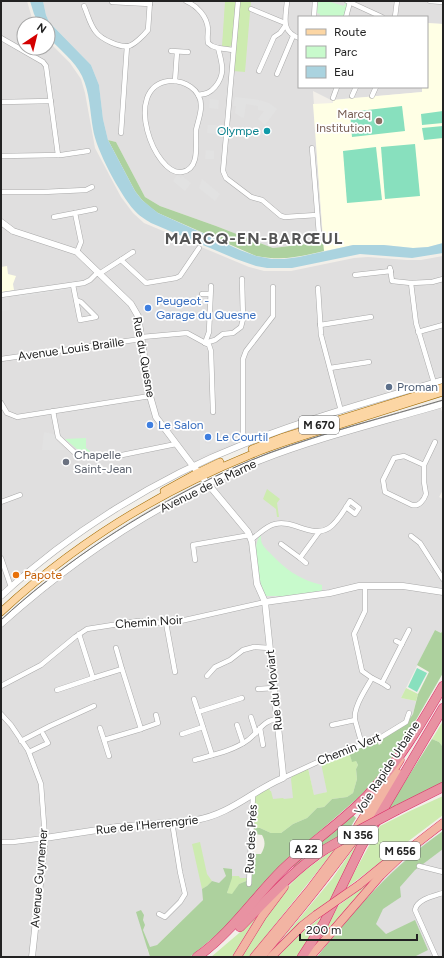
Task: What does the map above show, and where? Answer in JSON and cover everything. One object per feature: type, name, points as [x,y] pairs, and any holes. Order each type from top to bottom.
[{"type":"highway","name":"A 22","points":[[197,957],[226,933],[290,863],[367,796],[386,774],[412,738],[443,686]]},
{"type":"highway","name":"Voie Rapide Urbaine","points":[[261,957],[316,892],[356,838],[398,776],[443,704]]},
{"type":"highway","points":[[302,957],[324,923],[361,847],[443,708]]},
{"type":"highway","name":"Voie Rapide Urbaine","points":[[254,957],[311,888],[357,827],[395,769],[412,738]]},
{"type":"highway","points":[[203,957],[230,936],[295,872],[350,835],[443,788]]},
{"type":"highway","name":"M 656","points":[[271,957],[293,934],[316,915],[359,885],[443,818]]},
{"type":"highway","points":[[310,957],[377,879],[403,854],[443,823]]},
{"type":"highway","points":[[237,957],[263,915],[278,895],[301,871],[325,851]]},
{"type":"main road","name":"Avenue de la Marne","points":[[1,607],[50,565],[88,537],[159,493],[283,437],[443,387]]},
{"type":"main road","name":"Avenue de la Marne","points":[[1,612],[53,568],[107,529],[200,474],[281,443],[443,392]]},
{"type":"street","points":[[186,1],[194,5],[202,13],[207,26],[208,43],[218,48],[233,50]]},
{"type":"street","points":[[238,1],[223,171],[226,178],[251,197],[262,200],[281,216],[317,215]]},
{"type":"street","points":[[259,71],[274,37],[280,33],[285,24],[287,1]]},
{"type":"street","points":[[314,16],[316,1]]},
{"type":"street","points":[[395,16],[397,1]]},
{"type":"street","points":[[430,1],[443,2]]},
{"type":"street","points":[[84,6],[97,34],[108,42],[128,46],[148,30],[150,2],[112,2]]},
{"type":"street","points":[[346,16],[348,2],[380,16]]},
{"type":"street","points":[[251,9],[285,24],[288,31],[298,38]]},
{"type":"street","points":[[370,16],[371,11]]},
{"type":"street","points":[[277,74],[294,36]]},
{"type":"street","points":[[1,38],[45,64],[58,155]]},
{"type":"street","points":[[121,133],[120,124],[128,46]]},
{"type":"street","points":[[198,95],[210,93],[220,80],[223,68],[218,48]]},
{"type":"street","points":[[171,51],[188,52]]},
{"type":"street","points":[[175,81],[177,52]]},
{"type":"street","points":[[175,81],[188,84],[198,95],[201,101],[201,107],[196,131],[195,160],[193,165],[188,170],[178,172],[169,167],[157,152],[147,131],[145,115],[148,99],[153,89],[162,82],[175,81]]},
{"type":"street","points":[[333,98],[338,88]]},
{"type":"street","points":[[352,96],[356,88]]},
{"type":"street","points":[[372,96],[376,88]]},
{"type":"street","points":[[1,102],[51,101]]},
{"type":"street","points":[[312,148],[319,234]]},
{"type":"street","points":[[1,156],[58,155],[88,151]]},
{"type":"street","points":[[1,192],[86,190],[92,187]]},
{"type":"street","points":[[54,217],[94,209]]},
{"type":"street","points":[[75,213],[81,242],[77,252]]},
{"type":"street","name":"Rue du Quesne","points":[[1,222],[14,231],[77,252],[134,308],[138,316],[150,396],[156,417],[223,504],[251,537]]},
{"type":"street","points":[[121,260],[143,282],[149,284],[180,276],[199,248]]},
{"type":"street","points":[[1,295],[73,285],[88,281],[133,252]]},
{"type":"street","points":[[355,275],[390,270],[392,281],[411,283],[432,282],[443,279]]},
{"type":"street","points":[[206,343],[215,340],[223,334],[233,333],[241,326],[243,319],[242,278]]},
{"type":"street","points":[[411,283],[415,319],[434,383]]},
{"type":"street","points":[[73,285],[76,300],[80,320],[96,317],[76,300]]},
{"type":"street","points":[[206,343],[210,332],[211,286]]},
{"type":"street","points":[[243,444],[244,356],[273,316],[273,287]]},
{"type":"street","points":[[318,288],[320,325],[341,411]]},
{"type":"street","points":[[202,294],[210,294]]},
{"type":"street","points":[[320,325],[371,317]]},
{"type":"street","points":[[418,332],[443,325]]},
{"type":"street","name":"Avenue Louis Braille","points":[[1,359],[142,338],[187,333],[206,343]]},
{"type":"street","points":[[206,343],[210,347],[211,351],[213,412]]},
{"type":"street","points":[[330,368],[369,362]]},
{"type":"street","name":"Avenue de la Marne","points":[[1,596],[51,554],[96,522],[146,491],[193,466],[243,444],[296,425],[443,380]]},
{"type":"street","points":[[1,404],[5,411],[14,416],[150,396]]},
{"type":"street","name":"Avenue de la Marne","points":[[1,624],[49,583],[104,542],[157,510],[208,484],[256,462],[292,449],[443,404]]},
{"type":"street","points":[[53,411],[58,437],[69,448],[82,457],[122,455],[176,444]]},
{"type":"street","points":[[424,465],[404,456],[394,458],[383,480],[386,492],[412,505],[418,505],[426,494],[424,465],[435,442]]},
{"type":"street","points":[[1,502],[20,495]]},
{"type":"street","points":[[300,558],[319,532],[332,526],[346,507]]},
{"type":"street","points":[[195,560],[193,545],[251,537],[267,527],[279,523],[290,523],[319,532]]},
{"type":"street","points":[[411,536],[420,543],[443,580]]},
{"type":"street","points":[[251,537],[256,580],[265,602],[365,586],[408,587],[443,592]]},
{"type":"street","points":[[282,544],[306,563]]},
{"type":"street","points":[[1,558],[11,587]]},
{"type":"street","points":[[365,586],[365,611],[354,634],[362,671],[388,687]]},
{"type":"street","name":"Chemin Noir","points":[[1,686],[41,665],[79,634],[93,628],[138,621],[166,623],[265,602]]},
{"type":"street","name":"Rue du Moviart","points":[[265,602],[283,778]]},
{"type":"street","points":[[166,623],[174,669],[168,668]]},
{"type":"street","points":[[382,683],[409,630]]},
{"type":"street","points":[[79,634],[93,678]]},
{"type":"street","points":[[396,641],[402,644]]},
{"type":"street","points":[[207,676],[214,667],[228,661],[243,650],[254,647],[270,648]]},
{"type":"street","points":[[116,648],[141,729]]},
{"type":"street","points":[[57,690],[122,669]]},
{"type":"street","points":[[362,745],[354,715],[356,708],[372,678]]},
{"type":"street","points":[[258,689],[274,688]]},
{"type":"street","points":[[198,712],[242,698]]},
{"type":"street","points":[[194,699],[212,755]]},
{"type":"street","points":[[21,741],[94,706]]},
{"type":"street","name":"Chemin Vert","points":[[283,778],[322,760],[375,741],[405,722],[408,719],[409,713]]},
{"type":"street","name":"Avenue Guynemer","points":[[1,714],[11,725],[29,752],[42,786],[45,838],[32,957]]},
{"type":"street","points":[[104,740],[158,723],[156,715]]},
{"type":"street","points":[[251,717],[256,733]]},
{"type":"street","points":[[195,760],[243,743],[269,721],[277,719]]},
{"type":"street","points":[[332,725],[355,720]]},
{"type":"street","points":[[237,725],[243,743]]},
{"type":"street","points":[[182,734],[203,727]]},
{"type":"street","points":[[100,728],[109,756]]},
{"type":"street","points":[[260,728],[263,745]]},
{"type":"street","points":[[29,752],[48,743],[43,734]]},
{"type":"street","name":"Rue de l'Herrengrie","points":[[1,842],[45,838],[117,827],[201,819],[216,815],[234,807],[270,784],[283,778]]},
{"type":"street","name":"Rue des Prés","points":[[249,884],[254,795]]},
{"type":"street","points":[[159,914],[164,917],[166,916],[184,897],[185,892],[180,872],[172,822]]},
{"type":"street","points":[[419,866],[443,872]]},
{"type":"street","points":[[436,957],[414,910],[416,905],[420,902],[443,893]]},
{"type":"shaded area","points":[[1,1],[27,1],[31,16],[16,16],[16,56],[56,56],[56,49],[70,63],[81,79],[95,148],[121,197],[133,213],[144,223],[249,267],[264,271],[291,271],[354,258],[368,257],[421,260],[443,256],[443,381],[274,435],[189,466],[84,529],[1,593]]},
{"type":"shaded area","points":[[43,1],[443,1],[443,24],[428,23],[428,16],[298,16],[298,88],[422,88],[422,92],[331,100],[313,91],[323,242],[273,248],[160,206],[145,197],[116,142],[108,140],[103,119],[99,85],[91,65],[56,29],[56,16],[46,16]]},
{"type":"shaded area","name":"Marcq Institution","points":[[428,23],[443,24],[443,243],[428,247],[413,248],[384,245],[353,245],[324,251],[313,104],[333,103],[333,100],[422,92],[422,88],[428,88]]},
{"type":"shaded area","points":[[235,97],[259,100],[259,102],[260,100],[269,103],[277,109],[265,125],[258,119],[264,111],[258,110],[258,106],[246,104],[244,118],[235,113],[236,106],[233,106]]},
{"type":"shaded area","points":[[210,99],[219,100],[218,109],[209,108]]},
{"type":"shaded area","points":[[208,125],[217,125],[216,134],[207,133]]},
{"type":"shaded area","points":[[206,150],[214,151],[214,159],[205,159]]},
{"type":"shaded area","points":[[177,175],[181,178],[182,176],[191,183],[185,191],[173,181]]},
{"type":"shaded area","points":[[202,179],[220,194],[215,201],[199,188]]},
{"type":"shaded area","points":[[7,266],[8,274],[16,276],[13,284],[14,290],[1,292],[1,267]]},
{"type":"shaded area","points":[[70,287],[70,289],[20,297],[19,294]]},
{"type":"shaded area","points":[[1,300],[9,300],[10,310],[1,311]]},
{"type":"shaded area","points":[[439,404],[443,414],[443,490],[439,497],[443,499],[443,630],[441,633],[435,630],[401,698],[416,701],[413,714],[406,724],[378,741],[356,749],[327,792],[314,796],[308,768],[294,800],[271,802],[255,796],[251,879],[203,900],[157,945],[147,949],[150,957],[1,957],[1,626],[38,593],[101,547],[204,484],[274,454]]},
{"type":"shaded area","points":[[44,432],[54,434],[57,441],[65,450],[42,450]]},
{"type":"shaded area","points":[[205,432],[205,443],[211,444],[212,437],[229,437],[232,435],[236,439],[234,443],[200,456],[200,433]]},
{"type":"shaded area","points":[[443,831],[443,957],[317,957],[385,878],[418,848]]},
{"type":"green space","points":[[225,1],[236,1],[232,45],[229,47],[222,46]]},
{"type":"green space","points":[[240,1],[251,1],[245,72],[233,71]]},
{"type":"green space","points":[[318,1],[327,1],[344,6],[345,3],[347,4],[345,16],[319,16],[320,14],[317,13]]},
{"type":"green space","points":[[402,106],[405,131],[352,137],[350,112]]},
{"type":"green space","points":[[443,111],[443,123],[422,125],[421,114]]},
{"type":"green space","points":[[443,126],[443,138],[424,140],[422,128]]},
{"type":"green space","points":[[108,140],[116,142],[145,197],[160,206],[273,248],[323,242],[324,251],[290,258],[256,256],[158,213],[142,200],[135,191]]},
{"type":"green space","points":[[415,144],[420,196],[385,199],[381,147]]},
{"type":"green space","points":[[376,147],[382,200],[347,203],[343,151]]},
{"type":"green space","points":[[86,438],[86,448],[90,451],[90,454],[86,455],[65,439]]},
{"type":"green space","points":[[267,489],[280,499],[277,503],[279,517],[277,517],[276,509],[263,499]]},
{"type":"green space","points":[[261,535],[261,540],[264,547],[280,563],[299,577],[322,585],[322,591],[284,596],[266,596],[258,574],[256,556],[256,547]]},
{"type":"green space","points":[[435,630],[441,633],[443,630],[443,673],[405,739],[391,761],[378,777],[359,797],[306,843],[222,930],[190,957],[150,957],[136,912],[141,910],[144,915],[143,920],[145,925],[143,930],[150,947],[157,945],[203,900],[202,889],[212,881],[219,883],[226,876],[223,868],[232,869],[232,878],[227,893],[232,894],[239,884],[251,879],[253,854],[261,854],[264,844],[262,835],[253,834],[254,828],[260,828],[271,833],[281,833],[293,824],[307,818],[317,808],[324,807],[332,799],[347,797],[353,793],[357,779],[356,769],[358,765],[356,761],[352,762],[349,752],[377,742],[379,745],[382,743],[380,740],[406,724],[413,714],[418,694],[429,672],[417,665]]},
{"type":"green space","points":[[417,668],[427,673],[417,692],[408,687]]},
{"type":"green space","points":[[406,688],[418,694],[416,701],[401,698]]},
{"type":"green space","points":[[443,721],[443,747],[439,742],[432,739]]},
{"type":"green space","points":[[432,739],[439,742],[443,747],[443,783],[386,812]]},
{"type":"green space","points":[[349,752],[352,761],[356,761],[358,765],[356,769],[357,779],[353,793],[347,797],[332,799],[324,807],[317,808],[307,818],[293,824],[281,833],[271,833],[260,828],[254,828],[255,796],[269,788],[273,799],[293,798],[292,776],[308,768],[314,795],[327,792],[321,763]]},
{"type":"green space","points":[[443,796],[443,815],[345,889],[380,826]]},
{"type":"green space","points":[[352,814],[356,818],[347,833],[310,856],[305,857],[294,867],[292,865]]},
{"type":"green space","points":[[443,831],[443,849],[415,870],[400,887],[401,897],[383,909],[376,924],[386,934],[415,920],[428,950],[414,957],[317,957],[360,905],[391,874],[425,844]]},
{"type":"green space","points":[[365,832],[332,901],[269,955],[332,879]]},
{"type":"green space","points":[[200,842],[207,874],[212,881],[202,889],[192,844]]},
{"type":"green space","points":[[337,847],[249,957],[240,957],[268,913],[284,892],[302,873]]},
{"type":"green space","points":[[232,876],[247,878],[248,880],[239,884],[232,895],[227,893]]},
{"type":"green space","points":[[376,877],[315,948],[338,906]]},
{"type":"green space","points":[[261,910],[232,957],[211,957],[238,934]]},
{"type":"green space","points":[[324,915],[298,957],[277,957],[300,934]]},
{"type":"water","points":[[30,1],[43,1],[46,16],[35,16]]},
{"type":"water","points":[[56,29],[91,65],[99,85],[103,119],[108,140],[135,191],[142,200],[158,213],[240,250],[256,256],[272,259],[299,257],[353,245],[384,245],[413,248],[428,247],[443,243],[443,253],[412,258],[360,254],[292,268],[267,268],[236,259],[151,223],[140,216],[128,203],[109,171],[95,138],[85,82],[71,60],[56,45]]},
{"type":"tram line","points":[[1,620],[68,564],[141,516],[201,483],[230,469],[290,445],[443,400]]},
{"type":"place","name":"Marcq Institution","points":[[379,121]]},
{"type":"place","name":"Olympe","points":[[267,131]]},
{"type":"place","name":"Peugeot - Garage du Quesne","points":[[148,308]]},
{"type":"place","name":"Proman","points":[[389,387]]},
{"type":"place","name":"Le Salon","points":[[150,425]]},
{"type":"place","name":"Le Courtil","points":[[208,437]]},
{"type":"place","name":"Chapelle Saint-Jean","points":[[66,462]]},
{"type":"place","name":"Papote","points":[[16,575]]},
{"type":"district","name":"MARCQ-EN-BARŒUL","points":[[254,238]]}]
